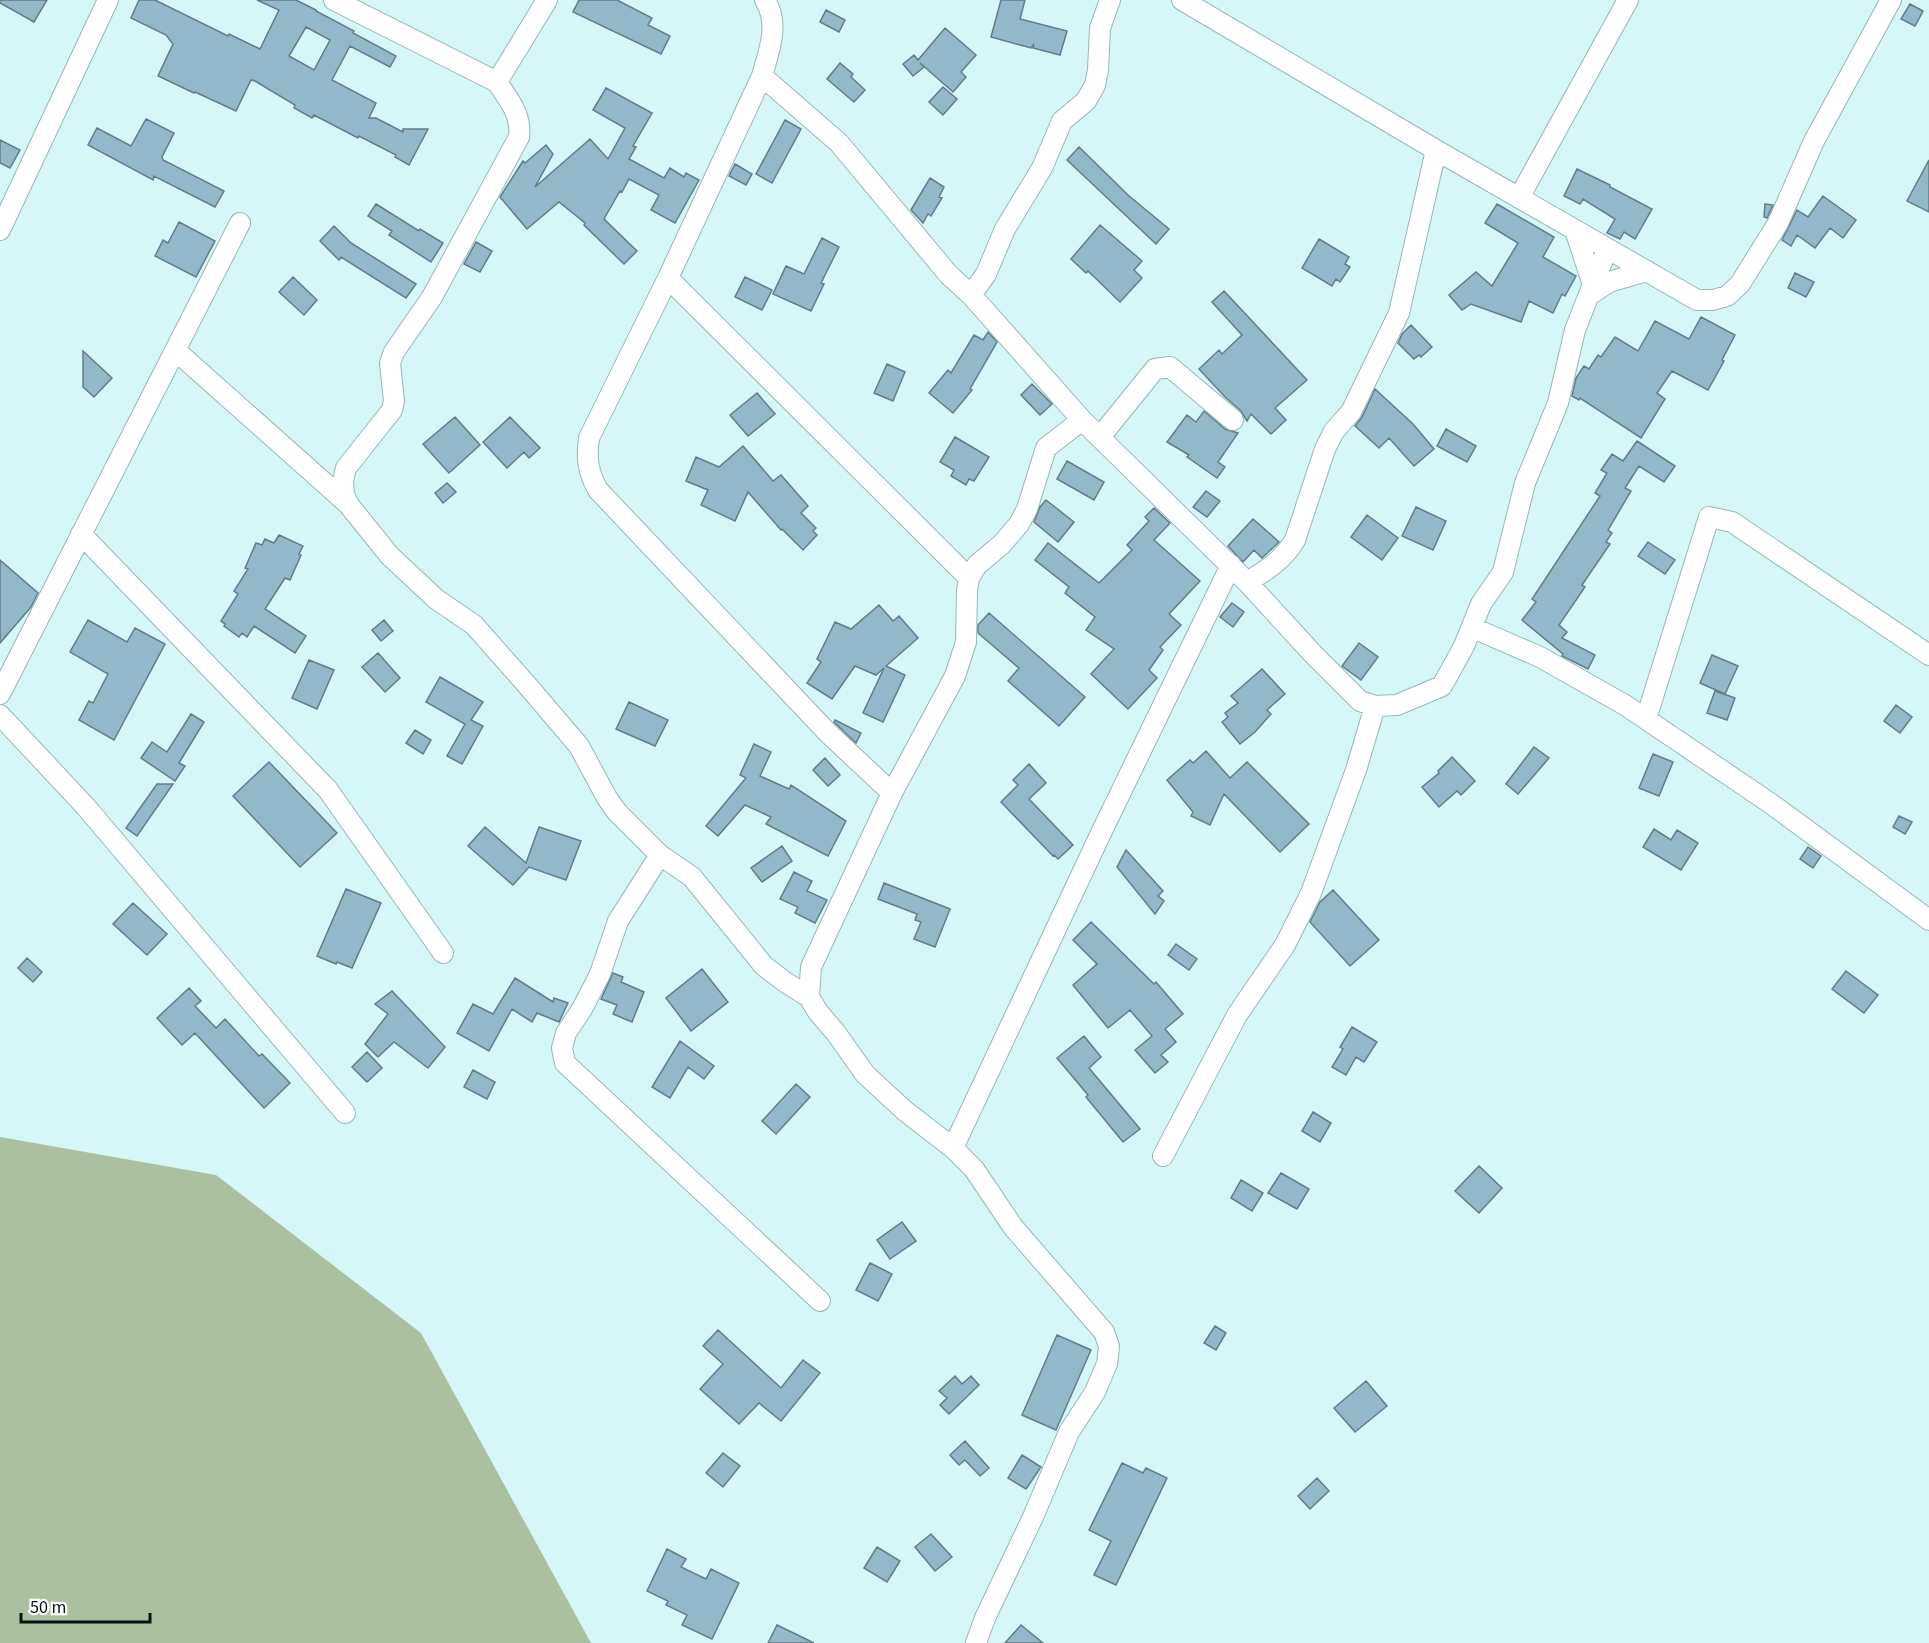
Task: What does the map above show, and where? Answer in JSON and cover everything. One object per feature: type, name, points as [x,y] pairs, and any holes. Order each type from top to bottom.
[{"type":"street","points":[[0,230],[108,0]]},
{"type":"street","points":[[334,0],[497,82],[518,115],[520,127],[519,137],[432,297],[394,352],[390,363],[394,401],[392,411],[346,468],[343,481],[348,504]]},
{"type":"street","points":[[497,82],[547,0]]},
{"type":"street","points":[[765,0],[770,7],[773,24],[772,42],[762,76],[668,278],[589,438],[586,459],[591,477],[598,490],[828,733],[892,793]]},
{"type":"street","points":[[971,295],[986,274],[1005,230],[1042,168],[1062,121],[1086,100],[1095,85],[1100,28],[1110,0]]},
{"type":"street","points":[[1182,0],[1697,300],[1713,300],[1727,296],[1740,284],[1778,224],[1814,141],[1891,0]]},
{"type":"street","points":[[1519,198],[1629,0]]},
{"type":"street","points":[[762,76],[838,143],[949,275],[971,295],[1082,420],[1247,582],[1360,701],[1375,706],[1397,705],[1442,686],[1473,627],[1481,604],[1503,572],[1525,483],[1558,403],[1575,330],[1607,249]]},
{"type":"street","points":[[1247,582],[1276,564],[1295,540],[1325,449],[1334,431],[1351,412],[1399,313],[1436,150]]},
{"type":"street","points":[[0,694],[240,224]]},
{"type":"street","points":[[1575,230],[1591,290]]},
{"type":"street","points":[[1591,290],[1647,271]]},
{"type":"street","points":[[668,278],[969,578]]},
{"type":"street","points":[[175,350],[348,504],[390,556],[436,599],[474,625],[579,746],[617,812],[660,855],[692,877],[765,966],[784,982],[809,997],[865,1074],[905,1111],[954,1148],[974,1169],[1013,1227],[1104,1332],[1109,1346],[1107,1364],[1095,1392],[1069,1432],[1033,1517],[985,1618],[976,1643]]},
{"type":"street","points":[[1100,437],[1155,369],[1163,367],[1170,367],[1233,420]]},
{"type":"street","points":[[809,997],[811,968],[892,793],[956,676],[966,642],[969,578],[977,565],[1002,544],[1019,524],[1027,509],[1046,448],[1082,420]]},
{"type":"street","points":[[1646,719],[1710,518],[1732,522],[1929,655]]},
{"type":"street","points":[[81,534],[328,790],[442,953]]},
{"type":"street","points":[[954,1148],[1101,832],[1231,566]]},
{"type":"street","points":[[1473,627],[1540,657],[1625,705],[1770,803],[1929,920]]},
{"type":"street","points":[[1162,1156],[1237,1015],[1285,945],[1311,893],[1356,770],[1375,706]]},
{"type":"street","points":[[0,715],[86,807],[345,1113]]},
{"type":"street","points":[[660,855],[618,921],[600,974],[582,1009],[566,1033],[562,1048],[566,1063],[820,1301]]},
{"type":"green space","points":[[0,1137],[216,1175],[421,1333],[591,1643],[0,1643]]},
{"type":"building","points":[[0,0],[47,0],[34,22],[0,3]]},
{"type":"building","points":[[139,0],[155,0],[260,49],[279,10],[257,0],[296,0],[396,56],[390,67],[350,46],[332,80],[376,103],[369,118],[376,118],[403,132],[403,129],[428,129],[409,165],[395,157],[396,155],[359,136],[358,138],[314,115],[312,118],[255,81],[251,80],[236,111],[158,76],[173,44],[166,35],[131,18]],"holes":[[[306,27],[330,40],[314,70],[289,56]]]},
{"type":"building","points":[[579,0],[617,0],[652,18],[648,25],[670,36],[661,54],[573,12]]},
{"type":"building","points":[[1001,0],[1025,0],[1020,19],[1067,31],[1060,55],[1033,48],[1034,44],[1031,48],[991,37]]},
{"type":"building","points":[[1910,4],[1923,11],[1915,26],[1901,19]]},
{"type":"building","points":[[826,10],[845,20],[839,32],[820,22]]},
{"type":"building","points":[[945,28],[976,55],[961,72],[966,77],[953,92],[920,63],[924,67],[913,76],[903,64],[914,55],[918,60]]},
{"type":"building","points":[[840,63],[853,74],[851,77],[865,90],[854,102],[827,79]]},
{"type":"building","points":[[943,87],[957,99],[943,115],[929,102]]},
{"type":"building","points":[[606,88],[652,113],[633,146],[636,147],[629,159],[664,178],[670,168],[684,177],[686,173],[699,180],[675,223],[651,210],[659,195],[629,179],[604,219],[637,251],[624,264],[584,225],[585,223],[559,202],[527,229],[500,197],[523,161],[525,163],[546,145],[553,154],[535,187],[590,139],[608,159],[625,128],[593,110]]},
{"type":"building","points":[[146,119],[174,133],[162,157],[163,160],[224,191],[215,207],[154,176],[153,180],[88,145],[97,128],[131,146]]},
{"type":"building","points":[[785,120],[801,129],[772,183],[756,174]]},
{"type":"building","points":[[0,140],[20,150],[10,168],[0,163]]},
{"type":"building","points":[[1079,147],[1128,195],[1169,229],[1156,244],[1067,160]]},
{"type":"building","points":[[1929,160],[1929,212],[1907,201]]},
{"type":"building","points":[[735,164],[752,174],[746,185],[729,176]]},
{"type":"building","points":[[1577,169],[1652,209],[1635,239],[1624,232],[1620,239],[1607,233],[1615,219],[1583,199],[1580,204],[1564,196]]},
{"type":"building","points":[[930,178],[944,187],[939,197],[942,198],[931,216],[928,214],[923,223],[911,210]]},
{"type":"building","points":[[1823,196],[1856,220],[1843,238],[1830,228],[1815,248],[1797,235],[1791,246],[1782,240],[1797,210],[1808,217]]},
{"type":"building","points":[[376,204],[443,243],[431,262],[389,235],[392,231],[368,216]]},
{"type":"building","points":[[1497,204],[1554,237],[1543,257],[1576,276],[1565,296],[1562,294],[1553,313],[1529,301],[1521,322],[1471,304],[1462,310],[1449,295],[1476,272],[1492,286],[1518,243],[1485,223]]},
{"type":"building","points":[[1765,204],[1773,205],[1767,218],[1764,217]]},
{"type":"building","points":[[179,222],[215,241],[196,277],[155,256],[163,240],[168,243]]},
{"type":"building","points":[[1100,225],[1142,261],[1134,270],[1142,278],[1120,302],[1088,271],[1086,273],[1071,259]]},
{"type":"building","points":[[334,226],[351,243],[416,284],[406,298],[341,257],[339,260],[320,241]]},
{"type":"building","points":[[822,238],[839,247],[821,283],[824,284],[811,311],[773,294],[786,266],[804,274]]},
{"type":"building","points":[[1319,239],[1349,257],[1345,264],[1350,267],[1340,282],[1336,279],[1332,286],[1302,268]]},
{"type":"building","points":[[476,242],[492,251],[480,272],[464,264]]},
{"type":"building","points":[[1795,273],[1814,282],[1806,297],[1788,288]]},
{"type":"building","points":[[293,277],[317,300],[304,315],[279,292]]},
{"type":"building","points":[[745,277],[772,290],[762,310],[735,297]]},
{"type":"building","points":[[1224,291],[1307,380],[1275,408],[1286,420],[1271,434],[1251,414],[1247,421],[1241,411],[1199,369],[1219,350],[1222,354],[1242,335],[1212,302]]},
{"type":"building","points":[[1701,317],[1735,335],[1722,360],[1724,361],[1708,390],[1672,371],[1657,393],[1665,399],[1641,438],[1580,398],[1579,400],[1572,396],[1576,378],[1584,366],[1589,369],[1598,355],[1601,357],[1615,337],[1638,351],[1655,321],[1689,339]]},
{"type":"building","points":[[1411,325],[1432,347],[1421,357],[1419,355],[1414,359],[1398,343],[1402,334]]},
{"type":"building","points":[[988,332],[997,342],[970,389],[972,390],[953,413],[929,393],[948,370],[951,373],[974,335],[983,340]]},
{"type":"building","points":[[83,351],[112,378],[94,397],[83,387]]},
{"type":"building","points":[[887,364],[905,372],[893,401],[874,393]]},
{"type":"building","points":[[1032,384],[1052,404],[1040,415],[1021,395]]},
{"type":"building","points":[[1375,389],[1413,424],[1434,449],[1414,466],[1389,438],[1379,448],[1355,426],[1362,417]]},
{"type":"building","points":[[757,393],[775,414],[748,436],[730,415]]},
{"type":"building","points":[[1204,411],[1225,429],[1238,433],[1218,462],[1225,467],[1217,478],[1187,457],[1189,455],[1167,442],[1187,415],[1196,422]]},
{"type":"building","points":[[455,417],[480,445],[449,473],[423,444]]},
{"type":"building","points":[[510,417],[540,448],[529,458],[524,452],[507,468],[483,442]]},
{"type":"building","points":[[1446,429],[1476,446],[1467,462],[1437,446]]},
{"type":"building","points":[[955,437],[989,457],[974,481],[969,479],[966,485],[951,476],[954,470],[940,462]]},
{"type":"building","points":[[1637,441],[1675,466],[1664,482],[1639,466],[1625,488],[1631,491],[1608,530],[1612,533],[1606,542],[1610,544],[1582,585],[1585,587],[1559,625],[1567,632],[1562,638],[1595,655],[1588,669],[1562,656],[1563,654],[1522,620],[1536,602],[1532,599],[1600,496],[1595,493],[1607,473],[1601,470],[1612,454],[1623,461]]},
{"type":"building","points":[[743,446],[773,481],[781,475],[808,506],[801,513],[816,528],[813,531],[817,535],[803,550],[781,530],[748,492],[735,521],[701,505],[708,490],[686,481],[696,457],[719,467]]},
{"type":"building","points":[[1067,461],[1104,482],[1094,500],[1057,479]]},
{"type":"building","points":[[447,483],[456,492],[443,503],[435,493]]},
{"type":"building","points":[[1206,491],[1220,501],[1207,517],[1193,507]]},
{"type":"building","points":[[1046,500],[1074,522],[1058,542],[1034,522],[1040,507]]},
{"type":"building","points":[[1416,507],[1446,521],[1433,550],[1402,536]]},
{"type":"building","points":[[1154,508],[1170,523],[1154,540],[1200,581],[1169,614],[1181,625],[1160,647],[1163,650],[1149,670],[1157,678],[1128,709],[1091,674],[1114,649],[1086,630],[1095,617],[1065,593],[1069,587],[1035,560],[1048,543],[1099,583],[1132,550],[1127,545],[1149,521],[1145,517]]},
{"type":"building","points":[[1367,515],[1398,538],[1382,560],[1351,537]]},
{"type":"building","points":[[1253,519],[1279,542],[1262,558],[1254,550],[1243,562],[1228,546]]},
{"type":"building","points":[[279,535],[303,546],[290,580],[285,578],[265,609],[306,636],[295,653],[254,626],[247,637],[242,633],[239,637],[221,621],[238,594],[234,591],[248,569],[245,568],[256,543],[262,545],[265,539],[274,543]]},
{"type":"building","points":[[1648,542],[1675,560],[1665,574],[1638,556]]},
{"type":"building","points":[[0,560],[38,593],[31,607],[0,643]]},
{"type":"building","points":[[1232,603],[1244,612],[1233,627],[1220,617]]},
{"type":"building","points":[[879,605],[893,621],[899,616],[918,638],[886,666],[905,675],[883,722],[863,713],[884,668],[876,675],[855,666],[832,699],[807,683],[821,662],[817,659],[835,622],[851,629]]},
{"type":"building","points":[[989,613],[1085,697],[1059,726],[1008,681],[1019,668],[978,633],[978,625]]},
{"type":"building","points":[[88,620],[127,642],[135,628],[165,644],[114,740],[79,720],[89,701],[93,703],[108,674],[70,652]]},
{"type":"building","points":[[384,620],[393,631],[381,641],[372,630]]},
{"type":"building","points":[[1359,643],[1378,657],[1361,680],[1342,666]]},
{"type":"building","points":[[378,653],[400,678],[385,692],[362,667]]},
{"type":"building","points":[[1712,655],[1738,666],[1725,694],[1700,683]]},
{"type":"building","points":[[309,660],[334,670],[317,709],[292,698]]},
{"type":"building","points":[[1262,669],[1285,694],[1267,710],[1271,714],[1255,732],[1240,744],[1222,722],[1228,717],[1225,713],[1238,703],[1231,696]]},
{"type":"building","points":[[440,677],[483,702],[471,720],[483,726],[462,764],[447,756],[465,724],[426,702]]},
{"type":"building","points":[[1715,691],[1735,698],[1727,720],[1707,713]]},
{"type":"building","points":[[629,702],[668,720],[655,746],[616,729]]},
{"type":"building","points":[[1896,705],[1912,717],[1900,733],[1884,721]]},
{"type":"building","points":[[191,714],[204,722],[179,763],[185,766],[175,781],[141,758],[152,742],[167,752]]},
{"type":"building","points":[[835,720],[861,733],[856,743],[834,722]]},
{"type":"building","points":[[415,730],[431,740],[423,754],[406,743]]},
{"type":"building","points":[[754,744],[771,752],[760,776],[789,789],[791,785],[846,821],[828,856],[766,824],[771,817],[745,805],[718,836],[706,826],[746,778],[740,775]]},
{"type":"building","points":[[1534,747],[1549,758],[1518,794],[1506,784]]},
{"type":"building","points":[[1206,751],[1230,778],[1247,762],[1309,824],[1280,852],[1224,794],[1210,825],[1191,816],[1193,812],[1167,780],[1190,760],[1193,763]]},
{"type":"building","points":[[1653,754],[1673,762],[1659,796],[1639,788]]},
{"type":"building","points":[[1452,757],[1475,781],[1461,795],[1457,791],[1439,807],[1422,787],[1439,773],[1438,771]]},
{"type":"building","points":[[825,758],[840,775],[828,786],[813,770]]},
{"type":"building","points":[[269,762],[337,833],[300,867],[233,796]]},
{"type":"building","points":[[1029,764],[1046,783],[1029,799],[1073,845],[1058,859],[1001,802],[1018,785],[1013,780]]},
{"type":"building","points":[[157,784],[173,784],[137,836],[126,828]]},
{"type":"building","points":[[1899,816],[1912,822],[1905,834],[1893,827]]},
{"type":"building","points":[[485,827],[526,863],[539,827],[581,841],[566,880],[529,867],[513,885],[468,846]]},
{"type":"building","points":[[1654,829],[1671,840],[1677,830],[1698,843],[1681,870],[1643,847]]},
{"type":"building","points":[[782,846],[792,861],[762,882],[751,868]]},
{"type":"building","points":[[1808,847],[1821,856],[1813,868],[1800,859]]},
{"type":"building","points":[[1126,850],[1163,891],[1158,896],[1164,901],[1155,914],[1117,867]]},
{"type":"building","points":[[794,872],[812,881],[807,891],[827,900],[815,923],[795,913],[798,907],[780,899]]},
{"type":"building","points":[[884,883],[950,909],[935,947],[914,939],[921,922],[915,920],[917,914],[878,899]]},
{"type":"building","points":[[346,889],[381,903],[352,968],[317,956]]},
{"type":"building","points":[[1333,890],[1379,940],[1350,966],[1310,922],[1320,902]]},
{"type":"building","points":[[133,903],[167,934],[147,955],[113,924]]},
{"type":"building","points":[[1091,922],[1154,984],[1156,982],[1183,1014],[1165,1029],[1176,1042],[1161,1055],[1168,1062],[1155,1073],[1135,1050],[1152,1036],[1130,1010],[1108,1028],[1073,985],[1097,964],[1073,940]]},
{"type":"building","points":[[1176,944],[1197,959],[1189,970],[1168,955]]},
{"type":"building","points":[[27,958],[42,972],[33,982],[18,968]]},
{"type":"building","points":[[702,969],[728,1002],[691,1031],[666,998]]},
{"type":"building","points":[[1846,971],[1878,995],[1864,1013],[1832,989]]},
{"type":"building","points":[[613,973],[623,977],[621,982],[644,992],[632,1022],[613,1014],[617,1005],[601,999]]},
{"type":"building","points":[[515,978],[553,1002],[554,998],[568,1003],[559,1022],[537,1013],[532,1022],[512,1009],[489,1051],[457,1033],[473,1004],[493,1014]]},
{"type":"building","points":[[189,988],[201,1001],[195,1006],[216,1028],[225,1019],[259,1056],[262,1054],[290,1083],[264,1108],[195,1033],[182,1045],[157,1018]]},
{"type":"building","points":[[392,991],[445,1047],[428,1068],[394,1042],[378,1057],[365,1044],[388,1014],[375,1004]]},
{"type":"building","points":[[1352,1027],[1377,1042],[1364,1062],[1356,1057],[1346,1075],[1332,1067]]},
{"type":"building","points":[[1084,1036],[1101,1057],[1089,1068],[1140,1129],[1123,1142],[1057,1058]]},
{"type":"building","points":[[680,1041],[714,1066],[704,1079],[688,1067],[670,1098],[652,1087]]},
{"type":"building","points":[[367,1052],[382,1068],[367,1082],[352,1067]]},
{"type":"building","points":[[473,1070],[495,1082],[487,1099],[464,1087]]},
{"type":"building","points":[[796,1084],[810,1097],[776,1134],[762,1121]]},
{"type":"building","points":[[1313,1112],[1331,1123],[1320,1142],[1302,1131]]},
{"type":"building","points":[[1479,1166],[1502,1188],[1479,1213],[1455,1191]]},
{"type":"building","points":[[1281,1173],[1309,1189],[1297,1209],[1268,1193]]},
{"type":"building","points":[[1241,1180],[1263,1193],[1252,1211],[1231,1198]]},
{"type":"building","points":[[902,1222],[916,1241],[890,1259],[877,1240]]},
{"type":"building","points":[[870,1263],[892,1274],[878,1301],[856,1290]]},
{"type":"building","points":[[1215,1326],[1226,1333],[1216,1350],[1204,1343]]},
{"type":"building","points":[[718,1330],[781,1388],[803,1360],[820,1373],[781,1421],[759,1403],[739,1424],[700,1389],[723,1364],[703,1346]]},
{"type":"building","points":[[1057,1335],[1091,1350],[1056,1430],[1022,1415]]},
{"type":"building","points":[[955,1376],[962,1384],[971,1376],[979,1385],[949,1414],[940,1405],[947,1398],[939,1391]]},
{"type":"building","points":[[1366,1381],[1387,1406],[1355,1432],[1334,1408]]},
{"type":"building","points":[[965,1441],[989,1468],[980,1476],[965,1460],[959,1465],[950,1455]]},
{"type":"building","points":[[723,1453],[740,1466],[723,1487],[706,1473]]},
{"type":"building","points":[[1022,1455],[1041,1467],[1026,1489],[1008,1478]]},
{"type":"building","points":[[1122,1463],[1143,1473],[1146,1468],[1167,1478],[1116,1585],[1094,1575],[1111,1541],[1089,1530]]},
{"type":"building","points":[[1317,1478],[1329,1491],[1310,1509],[1298,1496]]},
{"type":"building","points":[[931,1534],[952,1557],[935,1571],[915,1547]]},
{"type":"building","points":[[877,1547],[900,1561],[887,1582],[864,1568]]},
{"type":"building","points":[[667,1549],[686,1559],[681,1567],[706,1579],[711,1569],[739,1583],[712,1639],[682,1625],[687,1615],[666,1605],[668,1601],[647,1591]]},
{"type":"building","points":[[777,1625],[814,1643],[768,1643]]},
{"type":"building","points":[[1021,1625],[1043,1643],[1005,1643]]}]
